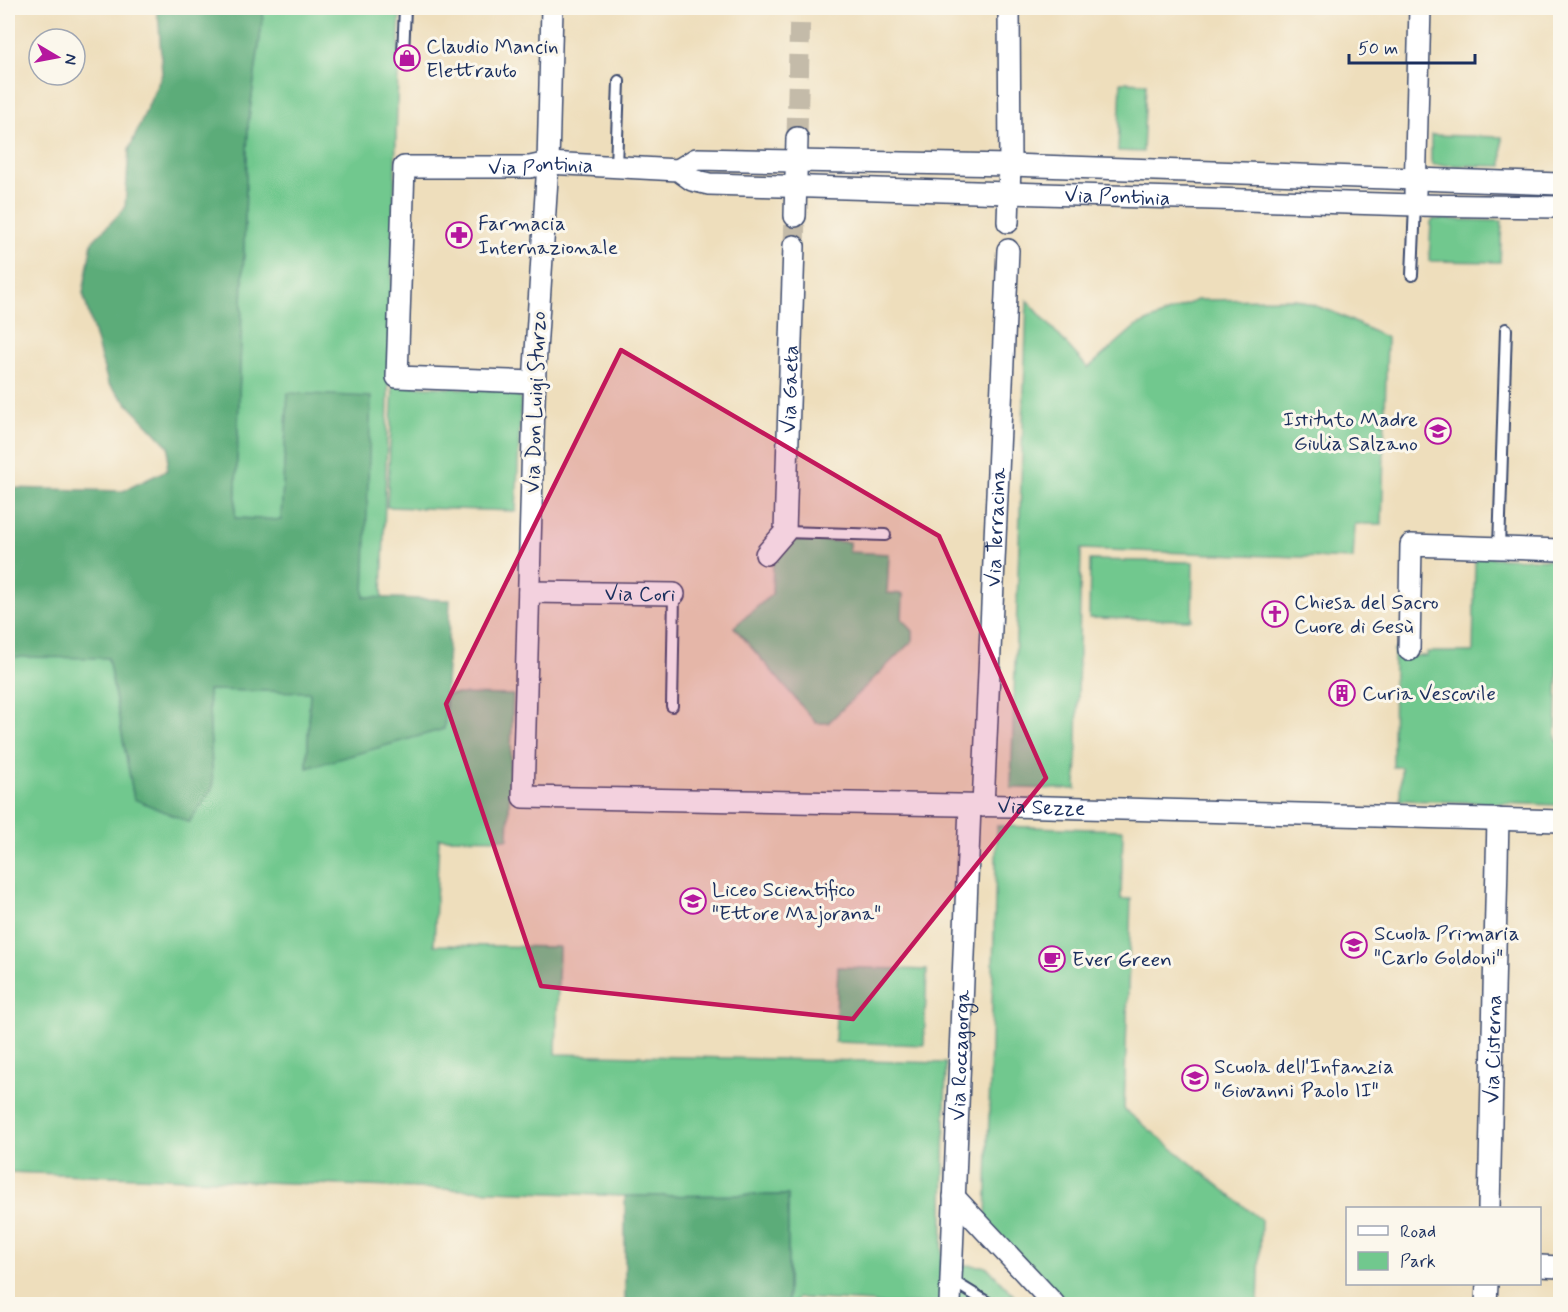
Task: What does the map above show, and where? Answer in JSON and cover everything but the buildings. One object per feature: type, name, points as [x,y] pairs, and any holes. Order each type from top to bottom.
[{"type":"street","name":"Via Don Luigi Sturzo","points":[[523,797],[534,382],[548,163],[552,8]]},
{"type":"street","points":[[1008,222],[1009,8]]},
{"type":"street","points":[[1415,205],[1420,8]]},
{"type":"street","points":[[795,216],[797,138]]},
{"type":"street","name":"Via Pontinia","points":[[678,170],[696,159],[796,160],[1560,184]]},
{"type":"street","name":"Via Pontinia","points":[[534,382],[397,377],[404,167],[530,167],[548,163],[678,170],[692,180],[709,184],[795,188],[1560,207]]},
{"type":"street","name":"Via Gaeta","points":[[785,532],[794,246]]},
{"type":"street","name":"Via Terracina","points":[[977,806],[1008,250]]},
{"type":"street","points":[[766,554],[785,532]]},
{"type":"street","points":[[1409,650],[1411,544],[1560,550]]},
{"type":"street","name":"Via Cori","points":[[529,592],[674,594]]},
{"type":"street","name":"Via Sezze","points":[[523,797],[1560,821]]},
{"type":"street","name":"Via Roccagorga","points":[[950,1305],[977,806]]},
{"type":"street","name":"Via Cisterna","points":[[1489,1207],[1498,819]]},
{"type":"street","points":[[954,1207],[1034,1305]]},
{"type":"street","points":[[954,1207],[1054,1305]]},
{"type":"street","points":[[1541,1266],[1560,1267]]},
{"type":"street","points":[[1486,1305],[1487,1285]]},
{"type":"lane","points":[[403,56],[405,8]]},
{"type":"lane","points":[[616,167],[619,81]]},
{"type":"lane","points":[[1412,274],[1415,205]]},
{"type":"lane","points":[[1499,548],[1506,329]]},
{"type":"lane","points":[[785,532],[885,535]]},
{"type":"lane","name":"Via Cori","points":[[672,706],[674,594]]},
{"type":"lane","points":[[951,1280],[990,1305]]},
{"type":"highlighted area","points":[[621,350],[939,536],[1046,778],[853,1019],[541,986],[446,704]]},
{"type":"green space","points":[[156,8],[264,8],[248,125],[235,518],[281,520],[288,393],[371,397],[364,597],[450,600],[444,729],[307,768],[310,692],[208,690],[213,788],[189,822],[134,799],[108,658],[8,657],[8,488],[123,491],[167,470],[169,447],[108,383],[83,293],[92,242],[125,208],[129,150],[162,74]]},
{"type":"green space","points":[[264,8],[400,8],[382,598],[364,597],[288,393],[281,520],[235,518],[248,125]]},
{"type":"green space","points":[[1121,82],[1146,83],[1143,152],[1118,151]]},
{"type":"green space","points":[[1431,135],[1502,137],[1502,166],[1433,165]]},
{"type":"green space","points":[[1433,219],[1502,221],[1500,262],[1429,261]]},
{"type":"green space","points":[[1296,299],[1333,312],[1387,338],[1382,524],[1355,524],[1353,559],[1081,549],[1076,789],[1011,788],[1027,300],[1088,368],[1135,327],[1197,300]]},
{"type":"green space","points":[[393,385],[514,391],[521,399],[516,511],[387,507]]},
{"type":"green space","points":[[790,539],[849,542],[849,552],[889,554],[887,593],[903,594],[902,619],[913,631],[913,640],[828,723],[816,723],[734,627],[772,594],[773,560]]},
{"type":"green space","points":[[1478,557],[1560,560],[1556,738],[1560,743],[1560,803],[1558,805],[1400,800],[1401,767],[1393,767],[1394,650],[1400,650],[1401,656],[1427,656],[1427,652],[1473,652],[1475,560]]},
{"type":"green space","points":[[1090,560],[1193,562],[1192,620],[1089,618]]},
{"type":"green space","points":[[8,657],[108,657],[134,799],[213,788],[208,690],[310,691],[307,767],[444,729],[447,694],[513,695],[508,839],[439,838],[434,945],[559,947],[556,1054],[946,1063],[942,1264],[988,1268],[1019,1301],[1016,1304],[875,1304],[798,1298],[793,1304],[788,1304],[788,1195],[625,1196],[8,1172]]},
{"type":"green space","points":[[997,826],[1123,830],[1121,899],[1131,899],[1124,1109],[1261,1220],[1258,1304],[1066,1304],[986,1220]]},
{"type":"green space","points":[[838,967],[927,970],[924,1045],[835,1042]]},
{"type":"green space","points":[[788,1195],[788,1304],[625,1304],[625,1196]]},
{"type":"tunnel","points":[[797,138],[800,8]]},
{"type":"tunnel","points":[[794,246],[795,216]]},
{"type":"place","name":"Claudio Mancin Elettrauto","points":[[407,58]]},
{"type":"place","name":"Farmacia Internazionale","points":[[459,235]]},
{"type":"place","name":"Istituto Madre Giulia Salzano","points":[[1438,431]]},
{"type":"place","name":"Chiesa del Sacro Cuore di Gesù","points":[[1275,614]]},
{"type":"place","name":"Curia Vescovile","points":[[1342,693]]},
{"type":"place","name":"Liceo Scientifico \"Ettore Majorana\"","points":[[693,901]]},
{"type":"place","name":"Scuola Primaria \"Carlo Goldoni\"","points":[[1354,945]]},
{"type":"place","name":"Ever Green","points":[[1052,959]]},
{"type":"place","name":"Scuola dell'Infanzia \"Giovanni Paolo II\"","points":[[1195,1078]]}]
